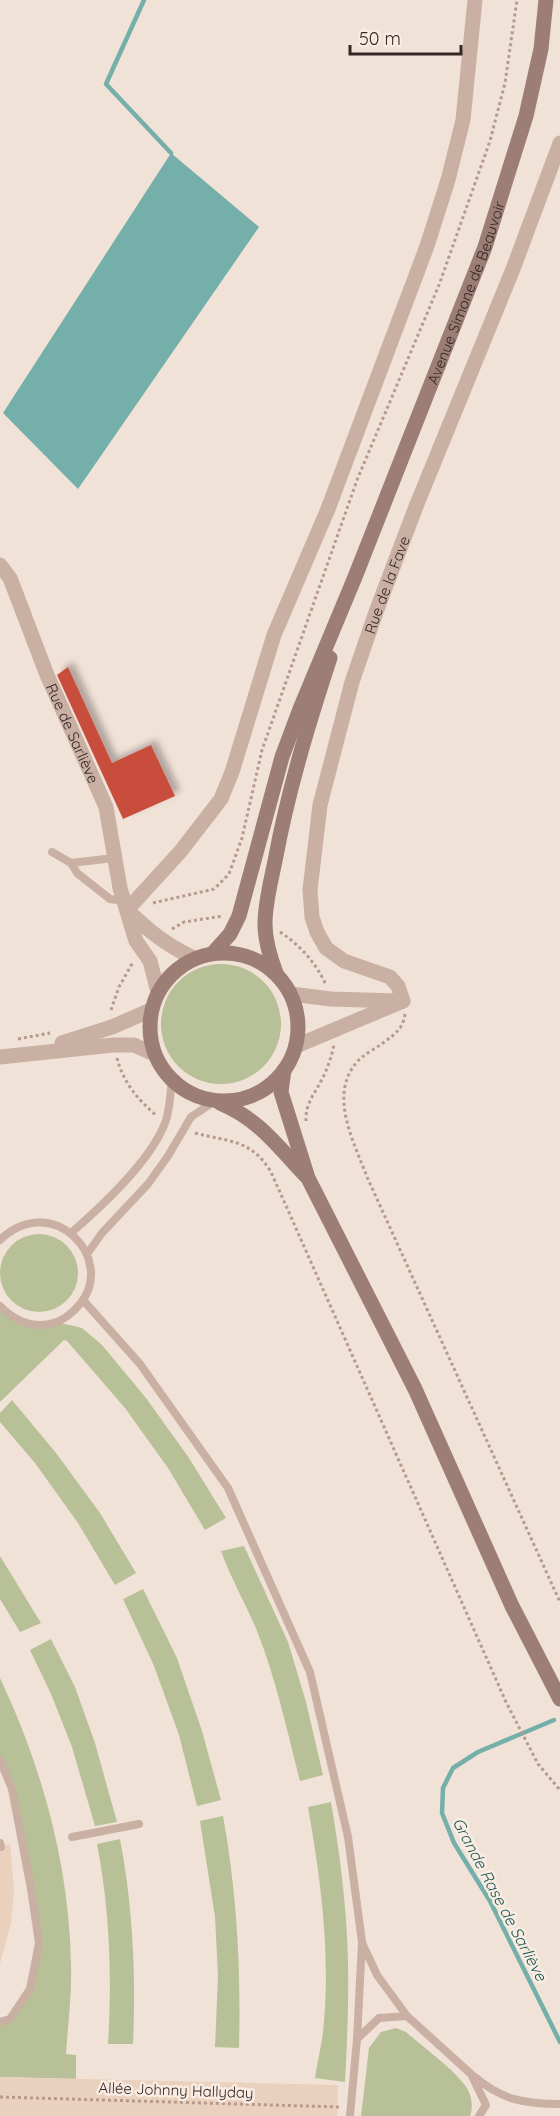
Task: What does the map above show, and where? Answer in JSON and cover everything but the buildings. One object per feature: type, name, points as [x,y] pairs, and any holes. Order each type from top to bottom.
[{"type":"main road","name":"Avenue Simone de Beauvoir","points":[[355,577],[485,247],[526,116],[540,50],[546,0]]},
{"type":"main road","points":[[218,952],[240,916],[282,757],[355,577]]},
{"type":"main road","points":[[215,1101],[235,1101],[254,1095],[271,1085],[284,1070],[296,1046],[297,1011],[291,994],[276,973],[268,950],[265,923],[283,815],[355,577]]},
{"type":"main road","points":[[218,952],[247,918],[288,762],[302,722],[300,709]]},
{"type":"main road","points":[[276,973],[260,961],[242,954],[218,952],[194,958],[173,972],[158,992],[151,1010],[149,1035],[157,1059],[172,1081],[192,1095],[239,1111],[257,1124],[308,1178]]},
{"type":"main road","points":[[284,1070],[281,1092],[308,1178],[415,1389],[473,1523],[512,1606],[560,1699]]},
{"type":"street","points":[[194,958],[172,948],[156,937],[126,906],[180,852],[221,799],[232,772],[274,634],[332,498],[427,246],[448,180],[463,120],[476,0]]},
{"type":"street","name":"Rue de la Fave","points":[[404,1001],[398,986],[390,977],[344,961],[326,948],[317,932],[312,916],[310,890],[320,805],[352,682],[376,612],[417,504],[525,239],[560,143]]},
{"type":"street","name":"Rue de Sarliève","points":[[0,566],[10,578],[47,675],[106,807],[114,858],[134,935],[150,961],[158,992]]},
{"type":"street","points":[[291,994],[332,999],[404,1001]]},
{"type":"street","points":[[296,1046],[404,1001]]},
{"type":"street","points":[[34,1052],[112,1027],[151,1010]]},
{"type":"street","points":[[0,1057],[113,1045],[134,1046],[157,1059]]},
{"type":"street","points":[[34,1052],[43,1059],[116,1052],[157,1059]]},
{"type":"lane","points":[[52,852],[71,863],[77,873],[97,890],[126,906]]},
{"type":"lane","points":[[71,863],[114,858]]},
{"type":"lane","points":[[70,1233],[104,1205],[151,1148],[165,1122],[172,1081]]},
{"type":"lane","points":[[87,1254],[102,1233],[148,1184],[191,1117],[215,1101]]},
{"type":"lane","points":[[0,1240],[12,1230],[26,1224],[42,1222],[57,1226],[70,1233],[80,1243],[87,1254],[90,1270],[89,1286],[83,1300],[72,1313],[57,1322],[41,1325],[24,1323],[9,1315],[0,1306]]},
{"type":"lane","points":[[83,1300],[140,1364],[228,1488],[310,1672],[348,1837],[362,1942],[357,2039],[350,2111]]},
{"type":"lane","points":[[0,1760],[12,1790],[39,1943],[30,1989],[10,2019],[0,2022]]},
{"type":"lane","points":[[72,1837],[139,1824]]},
{"type":"lane","points":[[362,1942],[377,1975],[407,2016],[491,2091],[529,2104],[560,2104]]},
{"type":"lane","points":[[357,2039],[379,2018],[407,2016]]},
{"type":"lane","points":[[471,2074],[486,2105],[479,2116]]},
{"type":"path","points":[[126,906],[214,889],[229,874],[242,838],[262,750],[357,480],[439,285],[490,141],[505,83],[517,0]]},
{"type":"path","points":[[156,937],[184,922],[215,916],[240,916]]},
{"type":"path","points":[[265,923],[293,940],[318,968],[332,999]]},
{"type":"path","points":[[112,1027],[111,1012],[119,987],[142,950]]},
{"type":"path","points":[[404,1001],[405,1013],[400,1031],[358,1060],[348,1074],[344,1090],[344,1108],[367,1177],[560,1602]]},
{"type":"path","points":[[307,1123],[305,1110],[322,1080],[334,1048],[336,1028]]},
{"type":"path","points":[[116,1052],[124,1079],[141,1103],[165,1122]]},
{"type":"path","points":[[182,1130],[222,1138],[251,1148],[263,1158],[506,1702],[538,1764],[560,1790]]},
{"type":"path","name":"Allée Johnny Hallyday","points":[[0,2097],[350,2111]]},
{"type":"green space","points":[[221,964],[244,969],[263,982],[276,1001],[281,1024],[276,1047],[263,1066],[244,1079],[221,1084],[198,1079],[179,1066],[166,1047],[161,1024],[166,1001],[179,982],[198,969]]},
{"type":"green space","points":[[39,1234],[54,1237],[71,1251],[78,1273],[75,1288],[61,1305],[39,1312],[24,1309],[7,1295],[0,1273],[3,1258],[17,1241]]},
{"type":"green space","points":[[0,1306],[24,1323],[57,1322],[82,1328],[102,1345],[146,1398],[189,1458],[226,1518],[205,1530],[168,1468],[125,1408],[67,1341],[64,1340],[0,1402]]},
{"type":"green space","points":[[12,1400],[56,1453],[100,1513],[136,1573],[115,1585],[78,1523],[35,1463],[0,1422],[0,1413]]},
{"type":"green space","points":[[244,1546],[288,1642],[306,1702],[323,1775],[300,1781],[264,1649],[221,1551]]},
{"type":"green space","points":[[0,1556],[41,1623],[20,1632],[0,1599]]},
{"type":"green space","points":[[143,1589],[177,1658],[202,1731],[221,1800],[197,1806],[179,1735],[154,1666],[123,1599]]},
{"type":"green space","points":[[51,1639],[75,1687],[95,1743],[117,1822],[95,1826],[72,1747],[30,1650]]},
{"type":"green space","points":[[0,1678],[29,1746],[59,1853],[65,1889],[71,1963],[66,2054],[76,2055],[76,2079],[0,2077],[0,2022],[10,2019],[30,1989],[39,1943],[12,1790],[0,1760]]},
{"type":"green space","points":[[331,1802],[342,1882],[347,1942],[348,2007],[345,2082],[315,2078],[323,2032],[326,1975],[321,1890],[308,1807]]},
{"type":"green space","points":[[223,1816],[232,1874],[237,1931],[239,2048],[215,2047],[218,1976],[215,1917],[200,1821]]},
{"type":"green space","points":[[120,1839],[128,1890],[132,1941],[133,2044],[108,2044],[109,1944],[105,1894],[97,1844]]},
{"type":"green space","points":[[396,2028],[406,2032],[464,2084],[471,2099],[470,2116],[361,2116],[369,2048],[381,2032]]},
{"type":"shaded area","points":[[10,1844],[14,1889],[11,1923],[0,1964],[0,1847]]},
{"type":"shaded area","points":[[0,2077],[338,2085],[337,2116],[0,2116]]},
{"type":"water","points":[[171,153],[259,227],[78,489],[3,413]]},
{"type":"waterway","points":[[144,0],[106,84],[171,153]]},
{"type":"waterway","name":"Grande Rase de Sarliève","points":[[554,1720],[478,1752],[453,1768],[443,1788],[442,1813],[454,1843],[490,1901],[560,2042]]}]
